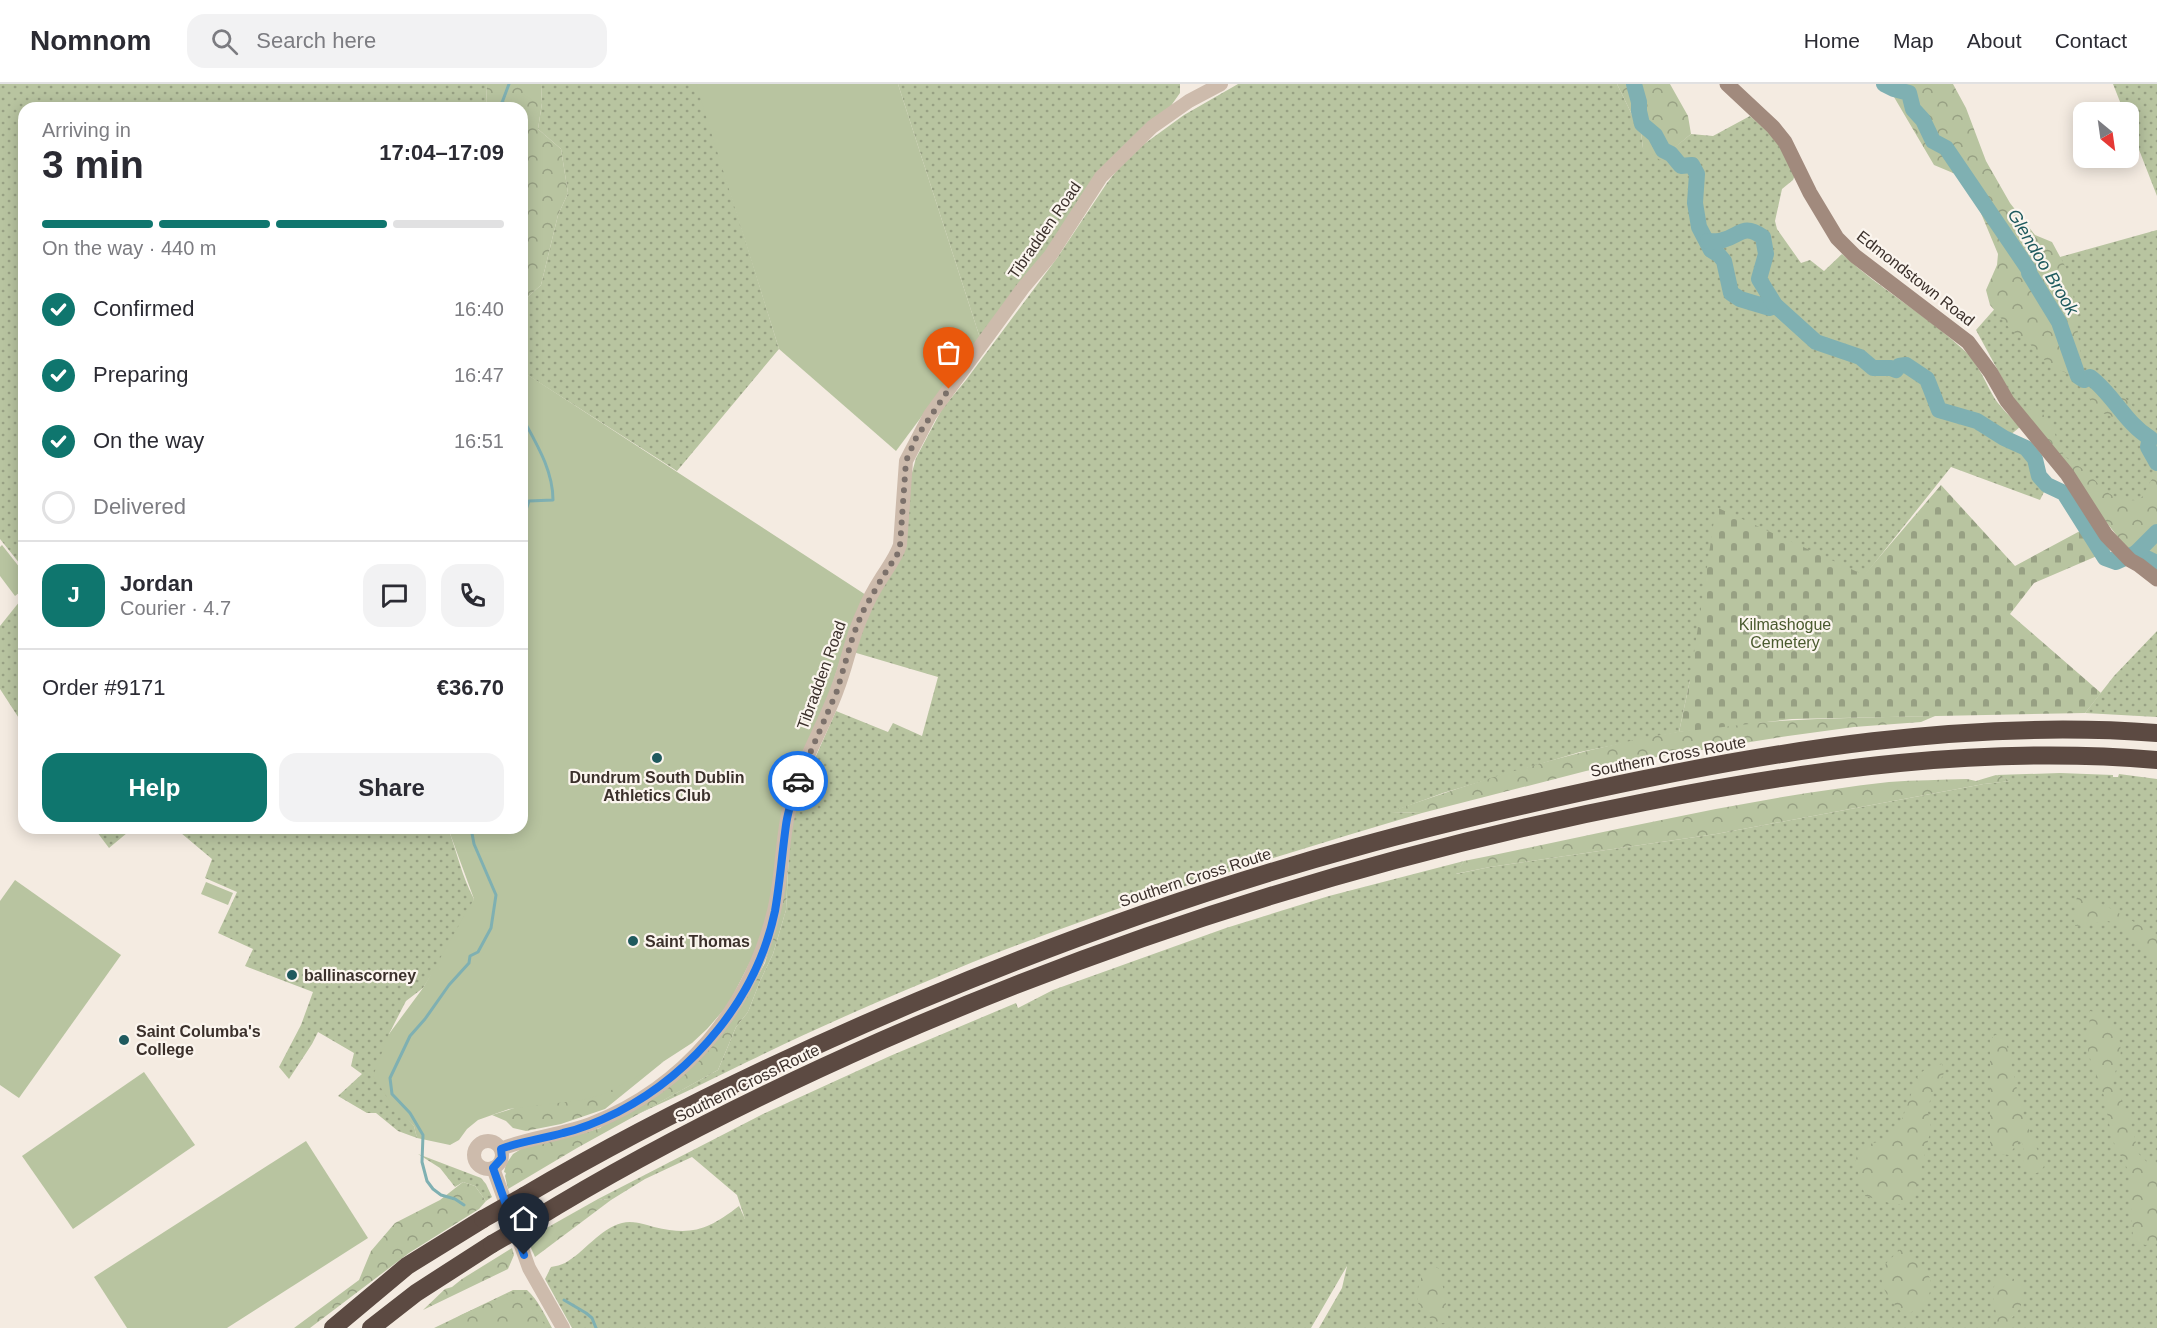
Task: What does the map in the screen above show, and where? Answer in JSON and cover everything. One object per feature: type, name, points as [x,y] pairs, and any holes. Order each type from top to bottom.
[{"type":"highway","name":"Southern Cross Route","points":[[333,1328],[407,1266],[483,1220],[591,1157],[749,1077],[859,1026],[1029,956],[1237,883],[1356,847],[1471,817],[1659,776],[1840,746],[1978,732],[2051,729],[2157,733]]},
{"type":"highway","name":"Southern Cross Route","points":[[371,1328],[416,1293],[595,1182],[720,1116],[815,1070],[1015,985],[1135,940],[1251,902],[1372,865],[1546,822],[1709,789],[1788,777],[1953,758],[2072,755],[2157,760]]},
{"type":"main road","name":"Edmondstown Road","points":[[1727,84],[1773,126],[1785,142],[1810,193],[1837,238],[1855,256],[1953,328],[1968,342],[1992,373],[2007,401],[2067,474],[2106,535],[2126,557],[2157,579]]},
{"type":"street","name":"Tibradden Road","points":[[501,1149],[593,1123],[644,1096],[695,1056],[717,1031],[739,999],[753,975],[774,913],[782,870],[786,825],[799,777],[837,691],[862,613],[897,555],[900,546],[906,461],[916,438],[983,341],[1050,256],[1101,177],[1152,127],[1189,101],[1221,84]]},
{"type":"street","points":[[495,1142],[501,1149],[502,1158],[493,1168],[484,1169],[477,1164],[474,1151],[480,1143],[495,1142]]},
{"type":"street","points":[[493,1168],[529,1268],[563,1328]]},
{"type":"green space","points":[[0,84],[487,84],[486,102],[18,102],[18,562],[0,539]]},
{"type":"green space","points":[[487,84],[541,84],[542,103],[538,129],[561,149],[568,193],[558,215],[541,285],[528,297],[528,102],[486,102]]},
{"type":"green space","points":[[541,84],[697,84],[779,349],[677,471],[528,375],[528,297],[541,285],[558,215],[568,193],[561,149],[538,129],[542,103]]},
{"type":"green space","points":[[696,84],[898,84],[980,338],[896,451],[779,349]]},
{"type":"green space","points":[[898,84],[1180,84],[1180,93],[1170,107],[1136,134],[1097,172],[1046,253],[980,338]]},
{"type":"green space","points":[[1238,84],[1617,84],[1641,133],[1643,148],[1670,151],[1691,134],[1713,136],[1750,116],[1775,138],[1795,175],[1793,180],[1782,189],[1775,221],[1777,229],[1801,263],[1810,260],[1824,271],[1842,254],[1966,352],[1979,369],[1995,399],[2020,427],[1999,444],[2005,442],[2019,447],[2027,454],[2046,488],[2040,500],[1951,467],[1865,575],[1690,680],[1679,732],[1580,752],[1443,793],[1391,812],[1422,813],[1196,883],[1028,941],[888,997],[638,1114],[718,1070],[736,1027],[748,1012],[773,954],[786,910],[790,832],[797,806],[804,783],[836,711],[888,732],[893,723],[922,736],[938,677],[853,652],[880,587],[899,559],[910,480],[916,458],[942,409],[1057,258],[1107,183],[1129,155],[1184,115]]},
{"type":"green space","points":[[1617,84],[1670,84],[1688,116],[1691,134],[1660,160],[1643,148],[1641,133]]},
{"type":"green space","points":[[1880,84],[1953,84],[1966,108],[1986,161],[2010,203],[2035,235],[2052,242],[2071,277],[2081,370],[2069,374],[2050,366],[2030,344],[2011,330],[1990,305],[1986,290],[1997,265],[1998,254],[1973,194],[1965,178],[1934,165],[1894,97]]},
{"type":"green space","points":[[2113,84],[2157,84],[2157,196],[2139,150],[2139,102],[2120,102]]},
{"type":"green space","points":[[2157,230],[2157,566],[2138,556],[2021,413],[1976,330],[2029,270],[2060,257]]},
{"type":"green space","name":"Dundrum South Dublin Athletics Club","points":[[528,375],[866,595],[843,651],[827,701],[803,751],[793,756],[790,763],[793,779],[777,871],[761,941],[728,1005],[692,1043],[655,1067],[604,1094],[582,1100],[509,1109],[478,1120],[459,1140],[450,1145],[417,1138],[414,1126],[391,1103],[373,1076],[389,1034],[423,988],[474,899],[450,834],[528,834]]},
{"type":"green space","points":[[2105,378],[2135,410],[2128,421],[2106,414],[2091,405],[2092,392]]},
{"type":"green space","points":[[2037,407],[2050,424],[2065,456],[2114,496],[2121,499],[2140,500],[2155,474],[2157,475],[2157,566],[2125,546],[2021,413]]},
{"type":"green space","name":"Kilmashogue Cemetery","points":[[1941,485],[2015,566],[2093,524],[2111,550],[2034,583],[2010,614],[2101,693],[2085,713],[1792,719],[1679,732],[1690,680],[1716,507],[1864,575]]},
{"type":"green space","points":[[2,545],[18,565],[18,594],[15,596],[0,576],[0,547]]},
{"type":"green space","points":[[18,604],[18,717],[0,689],[0,626]]},
{"type":"green space","points":[[2157,631],[2157,717],[2085,713],[2114,676]]},
{"type":"green space","points":[[1935,716],[1921,722],[1854,727],[1644,759],[1586,771],[1422,813],[1389,812],[1567,756],[1677,732],[1774,721]]},
{"type":"green space","points":[[2060,773],[2113,775],[2113,777],[2118,777],[2119,774],[2157,779],[2157,1328],[1319,1328],[1342,1288],[1347,1266],[1311,1328],[572,1328],[545,1279],[551,1267],[565,1263],[606,1230],[622,1223],[634,1222],[667,1230],[689,1231],[709,1226],[739,1206],[745,1219],[737,1195],[692,1157],[645,1179],[611,1200],[598,1199],[763,1114],[890,1056],[1016,1003],[1018,1008],[1053,990],[1226,928],[1329,896],[1464,861],[1456,874],[1716,834],[2010,781],[1996,775]]},
{"type":"green space","points":[[1996,775],[2011,781],[1984,784],[1716,834],[1455,874],[1464,861],[1782,797],[1889,782],[1967,779],[1976,781]]},
{"type":"green space","points":[[98,834],[126,834],[109,848]]},
{"type":"green space","points":[[182,834],[450,834],[474,899],[466,919],[423,988],[406,1001],[389,1034],[406,1117],[414,1126],[417,1138],[398,1131],[376,1113],[367,1113],[338,1096],[362,1074],[351,1066],[354,1053],[318,1032],[289,1079],[279,1067],[301,1025],[313,992],[245,966],[253,949],[218,933],[237,892],[205,878],[212,859]]},
{"type":"green space","points":[[789,849],[786,910],[773,954],[748,1012],[736,1027],[718,1070],[508,1189],[504,1172],[513,1154],[526,1146],[600,1128],[611,1119],[639,1105],[752,987],[765,963],[777,920]]},
{"type":"green space","points":[[15,880],[121,955],[19,1098],[0,1085],[0,901]]},
{"type":"green space","points":[[206,882],[233,893],[228,905],[201,894]]},
{"type":"green space","points":[[2077,896],[2106,906],[2157,935],[2157,961],[2144,953],[2121,926],[2108,921],[2075,926]]},
{"type":"green space","points":[[2090,1011],[2104,1016],[2118,1035],[2121,1051],[2112,1081],[2126,1110],[2138,1153],[2147,1162],[2157,1165],[2157,1243],[2145,1245],[2133,1238],[2129,1172],[2112,1139],[2104,1096],[2088,1053]]},
{"type":"green space","points":[[1995,1035],[2001,1036],[2006,1042],[2023,1115],[2044,1166],[2040,1172],[2033,1174],[2023,1164],[2024,1147],[2020,1139],[2009,1155],[1994,1153],[1990,1143],[1990,1040]]},
{"type":"green space","points":[[663,1062],[605,1109],[561,1124],[526,1131],[513,1128],[506,1121],[492,1115]]},
{"type":"green space","points":[[1942,1064],[1944,1073],[1927,1107],[1931,1129],[1914,1197],[1906,1204],[1893,1204],[1865,1196],[1855,1162],[1860,1147],[1884,1140],[1901,1122],[1918,1075],[1927,1068]]},
{"type":"green space","points":[[144,1072],[195,1145],[73,1229],[22,1156]]},
{"type":"green space","points":[[306,1141],[368,1238],[227,1328],[127,1328],[94,1277]]},
{"type":"green space","points":[[418,1154],[481,1178],[492,1197],[486,1201],[475,1186],[463,1182],[455,1187],[440,1168]]},
{"type":"green space","points":[[463,1182],[475,1186],[486,1201],[479,1209],[409,1253],[310,1328],[294,1328],[359,1280],[371,1251],[395,1223],[440,1200]]},
{"type":"green space","points":[[598,1199],[611,1200],[535,1257],[527,1239]]},
{"type":"green space","points":[[512,1248],[514,1255],[508,1269],[423,1310],[445,1289],[452,1287]]},
{"type":"green space","points":[[1901,1249],[1912,1255],[1925,1269],[1931,1285],[1927,1298],[1914,1311],[1905,1316],[1887,1294],[1882,1281],[1884,1267]]},
{"type":"green space","points":[[1435,1266],[1440,1270],[1449,1322],[1439,1323],[1431,1319],[1418,1303],[1422,1276]]},
{"type":"green space","points":[[1999,1272],[2021,1284],[2021,1307],[2012,1318],[2008,1328],[1997,1328],[1993,1292]]},
{"type":"green space","points":[[513,1290],[527,1290],[538,1303],[552,1328],[434,1328]]},
{"type":"green space","points":[[510,1293],[525,1297],[547,1328],[440,1328],[461,1315]]},
{"type":"waterway","points":[[502,102],[509,84]]},
{"type":"waterway","points":[[1634,84],[1642,124],[1655,135],[1663,150],[1671,154],[1681,166],[1692,165],[1697,174],[1695,203],[1699,227],[1711,250],[1724,261],[1731,293],[1740,299],[1770,308],[1775,305]]},
{"type":"waterway","name":"Glendoo Brook","points":[[1884,84],[1909,93],[1913,109],[1923,120],[1933,141],[1946,148],[2029,270],[2059,322],[2078,376],[2084,380],[2090,377],[2106,392],[2133,425],[2150,438],[2148,447],[2157,463]]},
{"type":"waterway","points":[[1708,241],[1721,241],[1746,230],[1763,237],[1766,254],[1759,279],[1775,305],[1816,342],[1860,357],[1873,368],[1896,370],[1899,366],[1906,365],[1927,379],[1939,410],[1977,421],[2004,438],[2026,448],[2035,459],[2039,476],[2047,485],[2064,493],[2105,558],[2116,562],[2136,553],[2157,563]]},
{"type":"waterway","points":[[528,428],[547,467],[553,500],[529,501],[528,504]]},
{"type":"waterway","name":"Glendoo Brook","points":[[2136,553],[2157,532]]},
{"type":"waterway","points":[[464,1205],[455,1199],[441,1195],[427,1181],[422,1162],[423,1135],[410,1113],[392,1094],[390,1078],[410,1036],[469,963],[470,956],[478,952],[491,928],[496,895],[474,844],[472,834]]},
{"type":"waterway","points":[[564,1300],[592,1318],[596,1328]]},
{"type":"way so far","points":[[798,781],[837,691],[862,613],[897,555],[900,546],[906,461],[916,438],[949,389]]},
{"type":"place","name":"Dundrum South Dublin Athletics Club","points":[[657,758]]},
{"type":"place","name":"Saint Thomas","points":[[633,941]]},
{"type":"place","name":"ballinascorney","points":[[292,975]]},
{"type":"place","name":"Saint Columba's College","points":[[124,1040]]},
{"type":"route","points":[[524,1255],[493,1168],[500,1163],[501,1149],[563,1133],[619,1111],[679,1070],[717,1031],[753,975],[763,950],[774,913],[782,870],[786,825],[798,781]]}]
